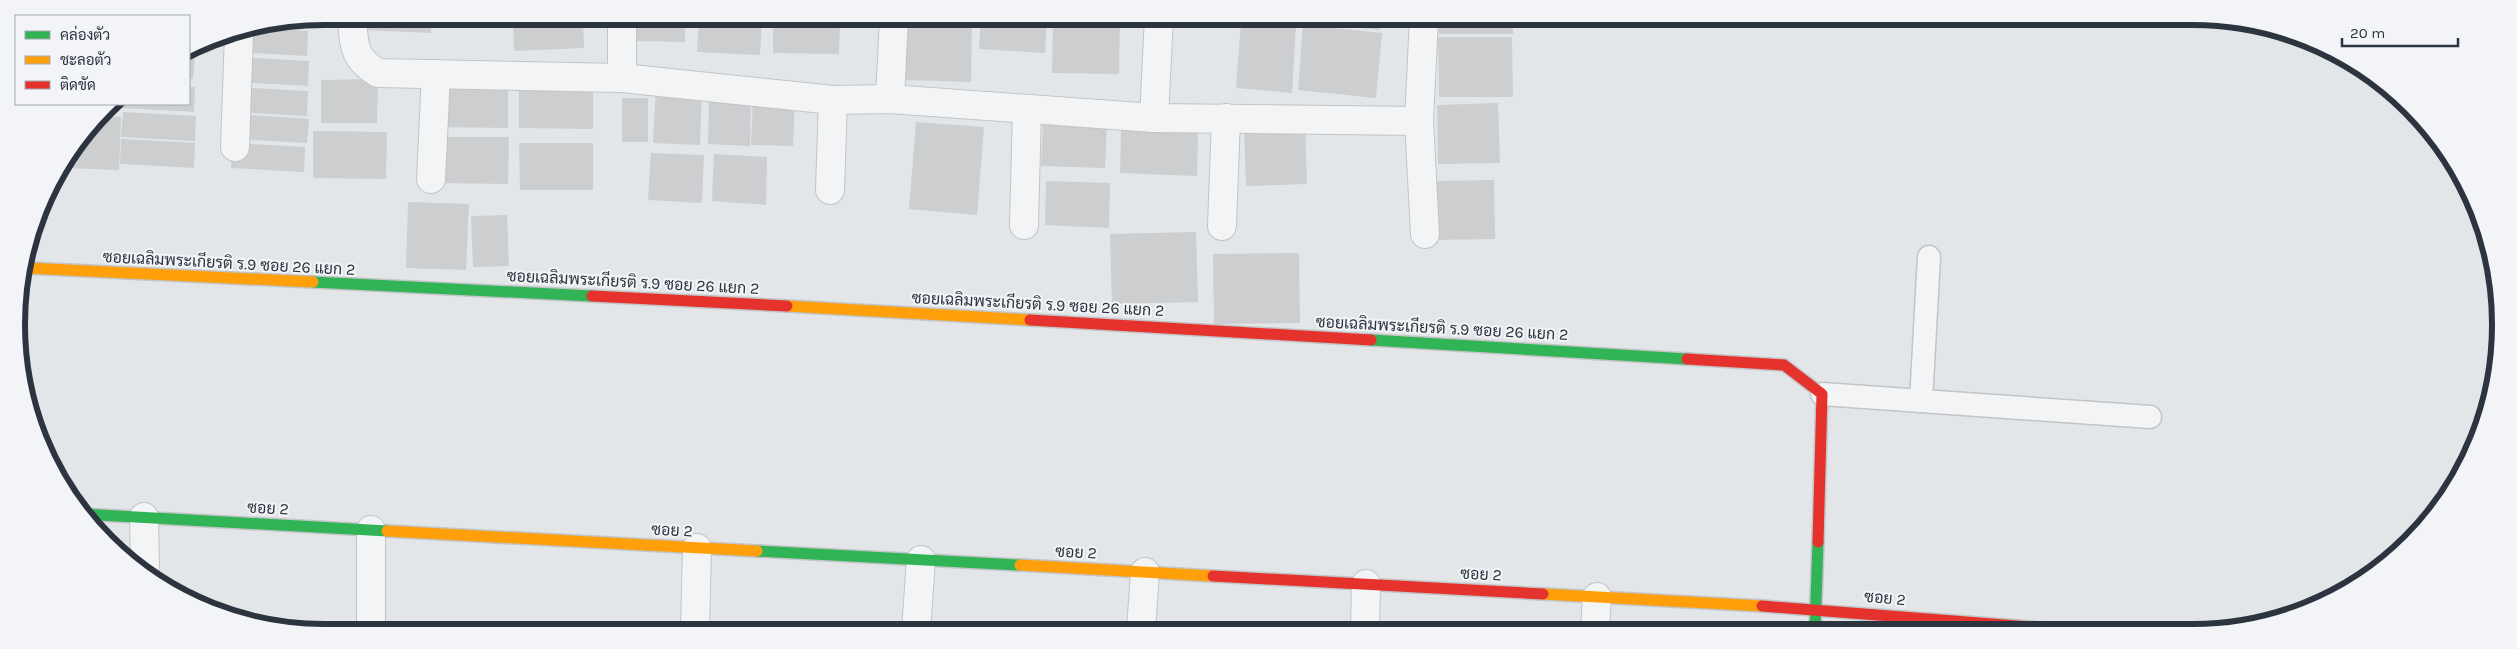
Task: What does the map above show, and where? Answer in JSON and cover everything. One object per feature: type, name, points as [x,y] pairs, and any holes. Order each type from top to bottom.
[{"type":"street","points":[[353,25],[354,47],[364,65],[378,73],[622,78],[833,100],[890,99],[1154,118],[1419,121]]},
{"type":"street","points":[[622,25],[622,78]]},
{"type":"street","points":[[890,99],[894,25]]},
{"type":"street","points":[[1154,118],[1159,25]]},
{"type":"street","points":[[1424,25],[1419,121],[1425,234]]},
{"type":"street","points":[[235,147],[239,38]]},
{"type":"street","points":[[431,179],[436,74]]},
{"type":"street","points":[[830,190],[833,100]]},
{"type":"street","points":[[1024,225],[1027,109]]},
{"type":"street","points":[[1222,226],[1226,118]]},
{"type":"street","name":"ซอยเฉลิมพระเกียรติ ร.9 ซอย 26 แยก 2","points":[[31,268],[872,310],[1784,365],[1822,394]]},
{"type":"street","points":[[1815,624],[1822,394]]},
{"type":"street","name":"ซอย 2","points":[[93,515],[1816,609],[1996,624]]},
{"type":"street","points":[[144,518],[145,564]]},
{"type":"street","points":[[371,530],[372,624]]},
{"type":"street","points":[[694,624],[697,548]]},
{"type":"street","points":[[916,624],[921,560]]},
{"type":"street","points":[[1141,624],[1145,572]]},
{"type":"street","points":[[1364,624],[1366,584]]},
{"type":"street","points":[[1595,624],[1597,597]]},
{"type":"lane","points":[[1921,401],[1929,257]]},
{"type":"lane","points":[[1822,394],[2150,417]]},
{"type":"building","points":[[363,25],[431,25],[431,33],[363,30]]},
{"type":"building","points":[[513,25],[583,25],[584,48],[514,51]]},
{"type":"building","points":[[635,25],[685,25],[685,42],[635,41]]},
{"type":"building","points":[[699,25],[762,25],[760,55],[697,52]]},
{"type":"building","points":[[773,25],[840,25],[839,54],[773,53]]},
{"type":"building","points":[[905,25],[972,25],[971,82],[904,80]]},
{"type":"building","points":[[980,25],[1047,25],[1045,53],[979,49]]},
{"type":"building","points":[[1053,25],[1120,25],[1119,74],[1052,73]]},
{"type":"building","points":[[1241,25],[1296,26],[1292,93],[1236,88]]},
{"type":"building","points":[[1303,25],[1382,33],[1376,98],[1298,90]]},
{"type":"building","points":[[1331,25],[1381,25],[1380,30]]},
{"type":"building","points":[[1439,25],[1513,25],[1513,34],[1439,34]]},
{"type":"building","points":[[278,29],[308,31],[307,56],[233,52],[234,39],[247,35]]},
{"type":"building","points":[[1438,37],[1512,37],[1513,97],[1439,97]]},
{"type":"building","points":[[194,55],[195,55],[193,79],[190,79],[190,57]]},
{"type":"building","points":[[236,57],[309,61],[308,86],[235,82]]},
{"type":"building","points":[[378,79],[377,123],[321,123],[321,80]]},
{"type":"building","points":[[435,81],[508,81],[508,128],[435,127]]},
{"type":"building","points":[[519,81],[593,82],[593,129],[519,128]]},
{"type":"building","points":[[190,87],[195,87],[194,112],[121,108],[121,105],[190,105]]},
{"type":"building","points":[[235,87],[308,91],[307,116],[233,112]]},
{"type":"building","points":[[656,89],[702,91],[700,145],[653,143]]},
{"type":"building","points":[[622,98],[648,98],[648,142],[622,142]]},
{"type":"building","points":[[709,98],[751,99],[750,146],[708,144]]},
{"type":"building","points":[[753,98],[795,100],[793,146],[751,145]]},
{"type":"building","points":[[1498,103],[1500,163],[1438,164],[1437,105]]},
{"type":"building","points":[[123,112],[196,116],[195,141],[121,137]]},
{"type":"building","points":[[235,114],[309,119],[307,143],[234,139]]},
{"type":"building","points":[[110,116],[121,117],[119,170],[69,168],[87,142]]},
{"type":"building","points":[[916,122],[984,127],[977,215],[909,209]]},
{"type":"building","points":[[1043,122],[1107,123],[1105,168],[1041,166]]},
{"type":"building","points":[[1305,125],[1307,184],[1246,186],[1244,126]]},
{"type":"building","points":[[1121,130],[1198,133],[1197,176],[1120,173]]},
{"type":"building","points":[[313,131],[387,132],[386,179],[313,178]]},
{"type":"building","points":[[435,137],[509,137],[508,184],[435,183]]},
{"type":"building","points":[[121,139],[195,143],[194,168],[120,164]]},
{"type":"building","points":[[232,143],[305,147],[304,172],[231,168]]},
{"type":"building","points":[[519,143],[593,143],[593,190],[520,190]]},
{"type":"building","points":[[651,153],[704,155],[702,203],[648,200]]},
{"type":"building","points":[[714,154],[767,157],[766,205],[712,201]]},
{"type":"building","points":[[1494,180],[1495,239],[1434,240],[1432,181]]},
{"type":"building","points":[[1046,181],[1110,183],[1109,228],[1045,225]]},
{"type":"building","points":[[408,202],[469,204],[466,270],[406,268]]},
{"type":"building","points":[[507,215],[509,266],[473,267],[471,216]]},
{"type":"building","points":[[1196,232],[1198,302],[1112,304],[1110,234]]},
{"type":"building","points":[[1299,253],[1300,323],[1214,324],[1213,254]]},
{"type":"traffic: fast","points":[[313,282],[592,296]]},
{"type":"traffic: fast","points":[[1371,340],[1687,359]]},
{"type":"traffic: fast","points":[[93,515],[387,531]]},
{"type":"traffic: fast","points":[[1815,624],[1818,542]]},
{"type":"traffic: fast","points":[[757,551],[1020,565]]},
{"type":"traffic: slow","points":[[31,268],[313,282]]},
{"type":"traffic: slow","points":[[787,306],[1030,320]]},
{"type":"traffic: slow","points":[[387,531],[757,551]]},
{"type":"traffic: slow","points":[[1020,565],[1213,576]]},
{"type":"traffic: slow","points":[[1543,594],[1762,606]]},
{"type":"traffic: jam","points":[[592,296],[787,306]]},
{"type":"traffic: jam","points":[[1030,320],[1371,340]]},
{"type":"traffic: jam","points":[[1687,359],[1784,365],[1822,394],[1818,542]]},
{"type":"traffic: jam","points":[[1213,576],[1543,594]]},
{"type":"traffic: jam","points":[[1762,606],[1992,624]]}]
